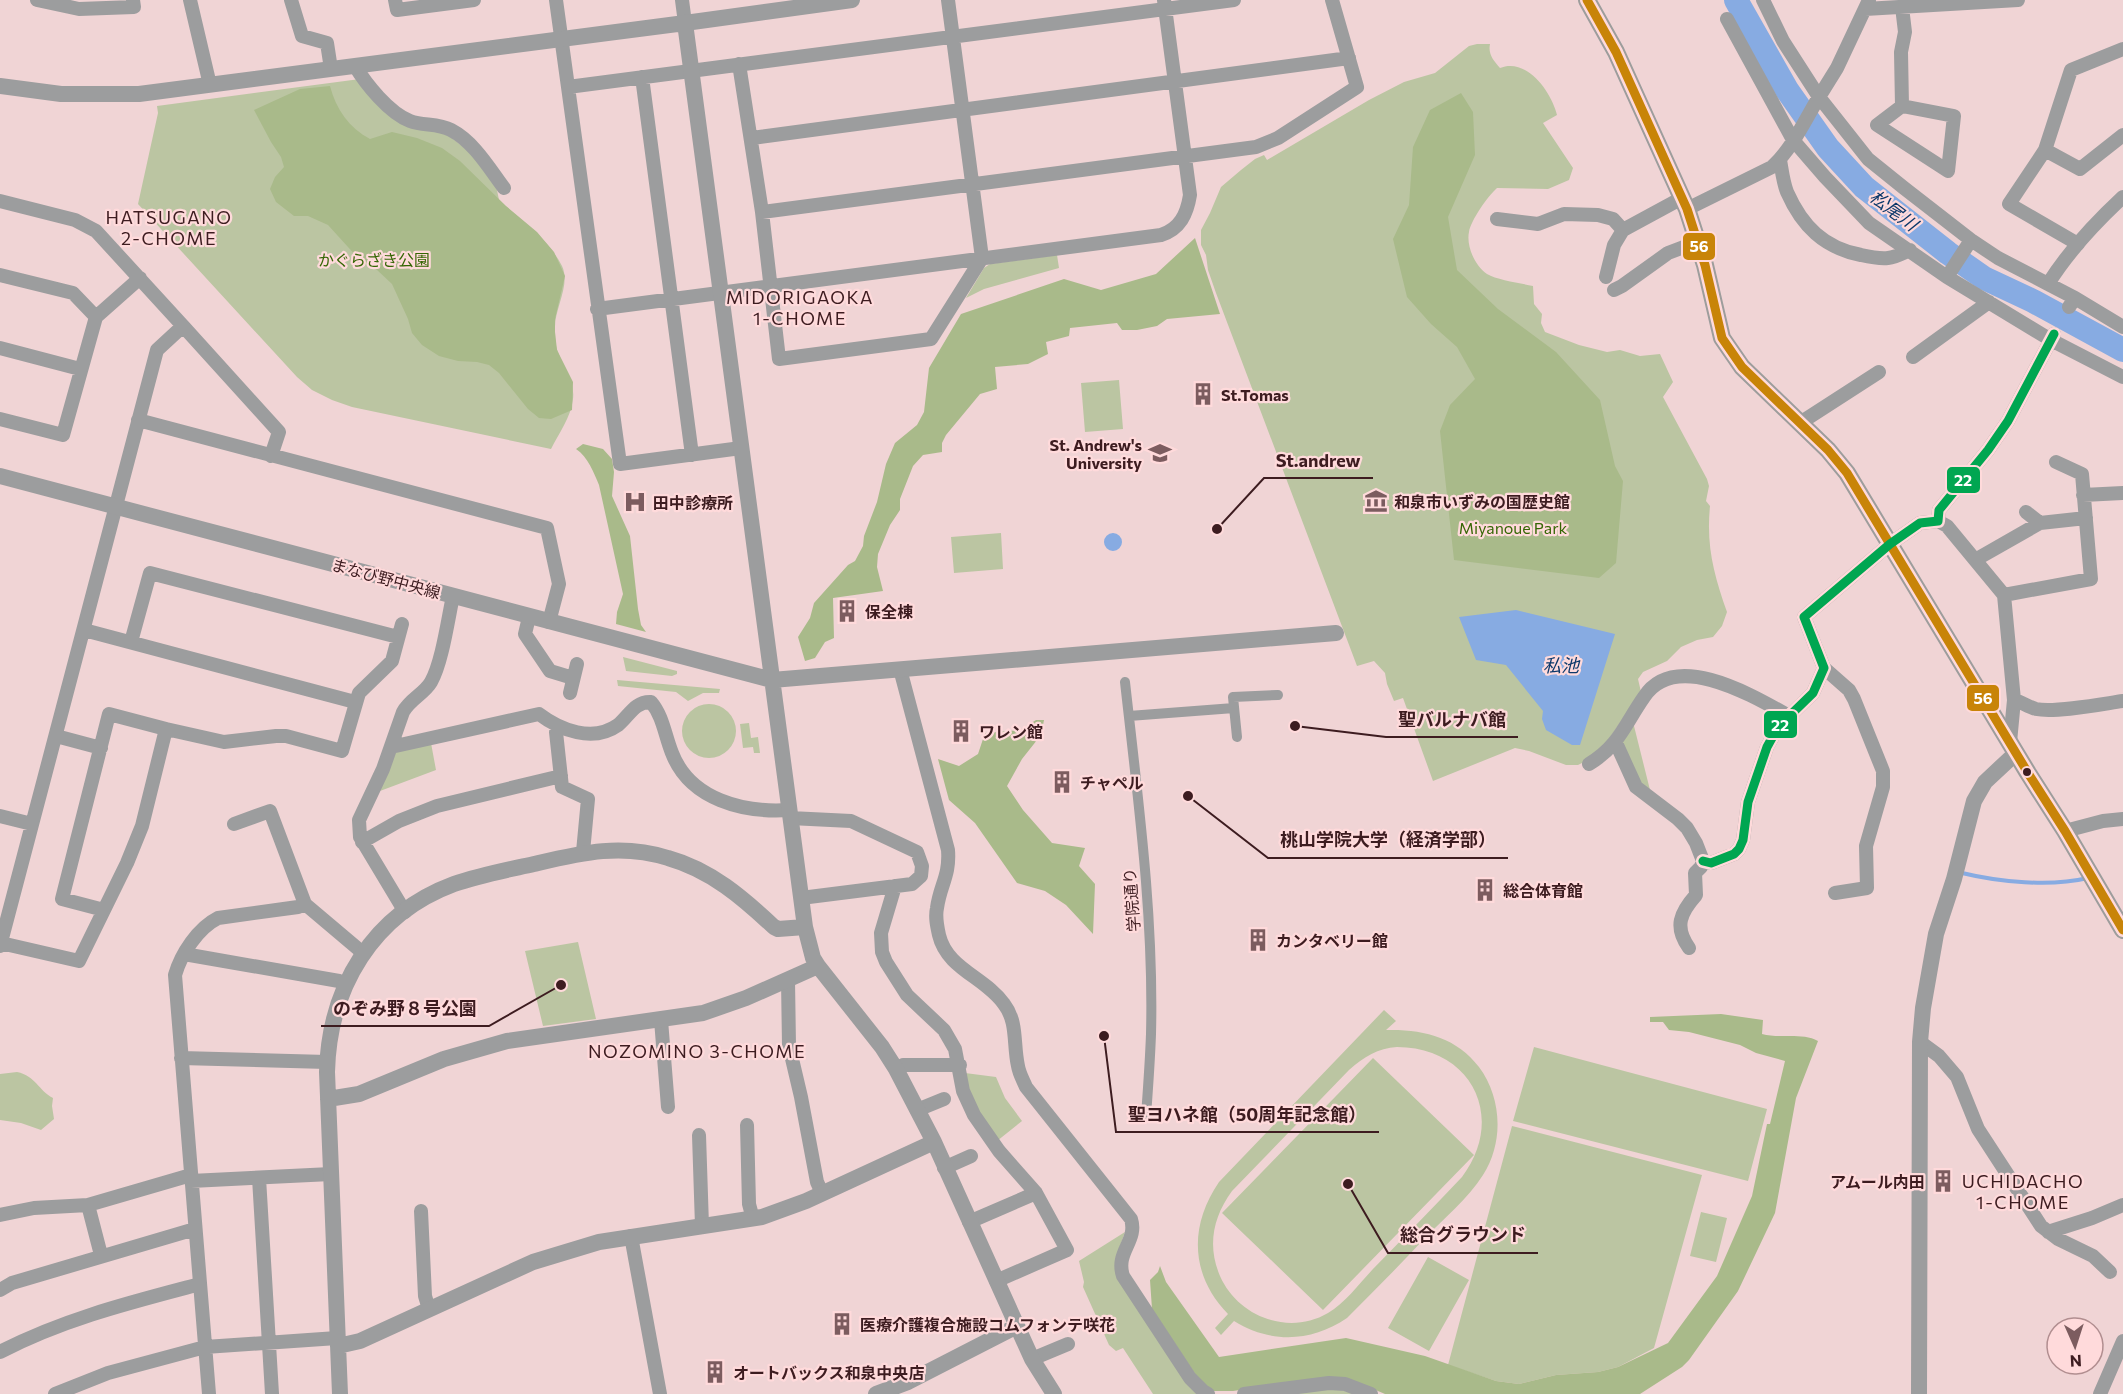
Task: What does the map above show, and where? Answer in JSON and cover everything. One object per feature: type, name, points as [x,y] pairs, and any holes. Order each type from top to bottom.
[{"type":"main road","points":[[1587,0],[1616,52],[1684,203],[1697,242],[1722,338],[1742,367],[1828,450],[1847,473],[2123,930]]},
{"type":"street","points":[[37,0],[79,9],[134,7],[134,0]]},
{"type":"street","points":[[190,0],[210,85]]},
{"type":"street","points":[[291,0],[302,36],[327,43],[331,69]]},
{"type":"street","points":[[395,0],[397,10],[474,0]]},
{"type":"street","points":[[556,0],[620,464],[741,448]]},
{"type":"street","points":[[682,0],[801,898],[813,958],[882,1047],[896,1070],[934,1142],[1032,1359],[1054,1394]]},
{"type":"street","points":[[0,86],[61,94],[139,94],[852,0]]},
{"type":"street","points":[[739,64],[752,138],[779,359],[931,339],[982,258],[948,0]]},
{"type":"street","points":[[568,87],[953,37],[1165,4],[1234,0]]},
{"type":"street","points":[[762,212],[1256,147],[1278,138],[1357,87],[1332,0]]},
{"type":"street","points":[[1763,0],[1817,101],[1868,159],[1970,242],[2048,284],[2072,303],[2123,327]]},
{"type":"street","points":[[1606,277],[1614,245],[1623,230],[1772,167],[1780,160],[1837,68],[1867,5],[1902,7],[2016,0]]},
{"type":"street","points":[[597,309],[1171,232],[1179,224],[1188,207],[1190,195],[1165,4]]},
{"type":"street","points":[[1902,7],[1905,32],[1901,52],[1902,106]]},
{"type":"street","points":[[1727,19],[1795,137],[1825,177],[1869,223],[1989,302],[2123,377]]},
{"type":"street","points":[[2078,244],[2009,204],[2044,150],[2072,70],[2123,49]]},
{"type":"street","points":[[752,138],[1349,58]]},
{"type":"street","points":[[355,66],[394,112],[412,122],[444,126],[461,136],[475,150],[504,188]]},
{"type":"street","points":[[642,77],[692,455]]},
{"type":"street","points":[[1902,106],[1954,116],[1948,171],[1876,125],[1902,106]]},
{"type":"street","points":[[2044,150],[2080,169],[2123,135]]},
{"type":"street","points":[[1780,160],[1786,190],[1806,223],[1819,237],[1832,246],[1877,259],[1891,258],[1910,250]]},
{"type":"street","points":[[2048,284],[2078,244],[2123,197]]},
{"type":"street","points":[[0,201],[75,220],[96,231],[279,432],[272,456]]},
{"type":"street","points":[[1497,219],[1538,224],[1564,214],[1598,215],[1613,219],[1623,230]]},
{"type":"street","points":[[1614,290],[1668,253],[1697,242]]},
{"type":"street","points":[[1948,276],[1970,242]]},
{"type":"street","points":[[0,275],[73,293],[96,317]]},
{"type":"street","points":[[0,419],[63,435],[96,317],[140,278]]},
{"type":"street","points":[[1913,357],[1989,302]]},
{"type":"street","points":[[166,729],[142,826],[128,864],[79,961],[0,944],[5,907],[32,824],[157,350],[183,326]]},
{"type":"street","points":[[1938,521],[1939,510],[1988,450],[2008,421],[2053,337]]},
{"type":"street","points":[[0,348],[80,369]]},
{"type":"street","points":[[1800,423],[1879,372]]},
{"type":"street","points":[[138,420],[547,528],[559,584],[549,622]]},
{"type":"street","points":[[2004,596],[2091,579],[2082,474],[2056,462]]},
{"type":"street","name":"まなび野中央線","points":[[0,476],[772,680],[1336,633]]},
{"type":"street","points":[[2084,495],[2123,493]]},
{"type":"street","points":[[2026,512],[2040,523]]},
{"type":"street","points":[[1975,560],[2040,523],[2086,519]]},
{"type":"street","points":[[1835,893],[1867,888],[1866,846],[1884,779],[1879,757],[1854,699],[1842,683],[1824,668],[1804,617],[1890,544],[1920,523],[1938,521],[1947,526],[2004,596],[2014,700],[2013,748],[1985,782],[1974,801],[1954,879],[1936,934],[1923,1008],[1920,1042],[1919,1394]]},
{"type":"street","points":[[104,910],[62,899],[109,714],[224,742],[286,736],[342,751],[359,693],[392,662],[400,630],[150,573],[131,642]]},
{"type":"street","points":[[405,912],[358,833],[360,820],[406,706],[421,695],[433,679],[453,596]]},
{"type":"street","points":[[530,616],[525,634],[550,671],[575,671],[570,693]]},
{"type":"street","points":[[84,630],[355,702]]},
{"type":"street","points":[[1703,861],[1711,863],[1734,854],[1739,849],[1743,840],[1748,802],[1765,753],[1778,727],[1813,693],[1824,668]]},
{"type":"street","points":[[900,669],[948,850],[948,869],[937,908],[937,926],[942,946],[953,960],[985,984],[1005,1004],[1014,1025],[1018,1066],[1026,1087],[1124,1208],[1131,1220],[1132,1234],[1120,1263],[1123,1276],[1182,1367],[1197,1386],[1208,1394]]},
{"type":"street","points":[[1589,764],[1600,758],[1616,743],[1649,689],[1662,679],[1678,675],[1694,676],[1722,684],[1789,716]]},
{"type":"street","name":"学院通り","points":[[1125,682],[1145,876],[1150,960],[1151,1033],[1146,1116]]},
{"type":"street","points":[[1237,737],[1233,697],[1278,696]]},
{"type":"street","points":[[2014,700],[2035,708],[2049,710],[2123,701]]},
{"type":"street","points":[[391,747],[539,714],[559,728],[585,733],[607,730],[616,726],[634,708],[645,701],[651,702],[660,717],[672,755],[680,767],[696,786],[716,799],[747,809],[851,820],[917,852],[922,866],[921,876],[912,884],[801,898]]},
{"type":"street","points":[[1129,716],[1234,708]]},
{"type":"street","points":[[559,728],[556,732],[562,788],[588,799],[583,852]]},
{"type":"street","points":[[56,736],[101,748]]},
{"type":"street","points":[[1616,743],[1636,787],[1687,828],[1703,861],[1695,873],[1696,895],[1683,911],[1680,919],[1682,936],[1689,948]]},
{"type":"street","points":[[362,842],[399,821],[436,806],[561,776]]},
{"type":"street","points":[[234,824],[270,811],[305,904],[363,953]]},
{"type":"street","points":[[0,816],[32,824]]},
{"type":"street","points":[[2065,831],[2103,821],[2123,819]]},
{"type":"street","points":[[340,1394],[327,1062],[331,1032],[345,984],[363,953],[388,926],[435,893],[460,882],[583,852],[633,851],[668,858],[714,878],[745,900],[778,929],[805,927]]},
{"type":"street","points":[[895,886],[881,933],[882,952],[907,995],[944,1030],[955,1049],[960,1065],[963,1091],[974,1115],[999,1151],[1035,1193],[1067,1250],[996,1281]]},
{"type":"street","points":[[209,1394],[174,980],[184,954],[210,922],[218,918],[298,907],[305,904]]},
{"type":"street","points":[[184,954],[339,981],[345,984]]},
{"type":"street","points":[[328,1099],[359,1094],[444,1059],[486,1046],[537,1036],[662,1020],[722,1008],[818,966]]},
{"type":"street","points":[[788,980],[789,1046],[801,1097],[816,1182],[822,1193]]},
{"type":"street","points":[[662,1020],[659,1080],[668,1107]]},
{"type":"street","points":[[1920,1042],[1939,1056],[1957,1077],[1977,1129],[2042,1226],[2048,1232],[2093,1256],[2110,1272]]},
{"type":"street","points":[[181,1058],[327,1062]]},
{"type":"street","points":[[896,1070],[903,1065],[960,1065]]},
{"type":"street","points":[[917,1110],[944,1099]]},
{"type":"street","points":[[747,1125],[750,1204],[753,1219]]},
{"type":"street","points":[[699,1135],[693,1162],[702,1226]]},
{"type":"street","points":[[55,1394],[108,1373],[205,1347],[268,1341],[360,1341],[533,1263],[599,1242],[753,1219],[789,1208],[934,1142]]},
{"type":"street","points":[[944,1168],[971,1156]]},
{"type":"street","points":[[0,1215],[34,1208],[88,1205],[191,1178],[259,1178],[331,1174]]},
{"type":"street","points":[[259,1178],[272,1394]]},
{"type":"street","points":[[969,1222],[1035,1193]]},
{"type":"street","points":[[88,1205],[101,1255]]},
{"type":"street","points":[[2048,1232],[2123,1205]]},
{"type":"street","points":[[421,1210],[416,1243],[429,1309]]},
{"type":"street","points":[[0,1290],[12,1283],[101,1255],[195,1229]]},
{"type":"street","points":[[631,1236],[660,1394]]},
{"type":"street","points":[[0,1352],[49,1328],[200,1284]]},
{"type":"street","points":[[876,1394],[908,1382],[1017,1326]]},
{"type":"street","points":[[2100,1394],[2123,1341]]},
{"type":"street","points":[[1032,1359],[1068,1344]]},
{"type":"street","points":[[1244,1394],[1329,1383],[1345,1384],[1371,1394]]},
{"type":"green space","name":"Miyanoue Park","points":[[1490,44],[1492,57],[1500,68],[1510,66],[1529,72],[1544,88],[1557,115],[1543,123],[1573,168],[1569,180],[1548,189],[1497,188],[1480,208],[1470,227],[1468,237],[1472,255],[1487,274],[1533,286],[1534,304],[1542,314],[1541,323],[1545,332],[1579,345],[1607,352],[1620,350],[1640,356],[1660,354],[1673,382],[1663,397],[1709,486],[1706,501],[1710,506],[1710,547],[1718,585],[1727,612],[1722,626],[1713,637],[1697,640],[1681,647],[1667,661],[1643,672],[1638,679],[1641,692],[1598,755],[1578,765],[1566,765],[1515,748],[1433,781],[1403,698],[1394,701],[1385,673],[1374,661],[1357,666],[1216,293],[1201,245],[1201,230],[1221,187],[1255,159],[1264,155],[1267,160],[1369,100],[1404,82],[1435,73],[1469,46]]},
{"type":"green space","name":"かぐらざき公園","points":[[360,79],[381,104],[443,131],[476,157],[496,185],[499,200],[549,246],[562,266],[565,281],[555,321],[555,341],[571,380],[573,399],[567,419],[551,449],[352,407],[312,390],[297,377],[138,204],[158,113],[157,106]]},
{"type":"green space","points":[[330,86],[344,117],[362,135],[370,139],[392,132],[417,138],[442,148],[460,161],[506,206],[537,232],[554,252],[565,276],[555,319],[555,332],[557,350],[573,382],[572,410],[551,419],[539,418],[528,409],[499,373],[489,365],[439,356],[422,345],[412,333],[392,284],[376,269],[358,258],[328,225],[308,216],[294,216],[276,202],[270,189],[275,177],[284,167],[281,157],[254,110],[300,89]]},
{"type":"green space","points":[[1461,93],[1473,112],[1475,155],[1448,217],[1457,270],[1498,309],[1556,352],[1600,400],[1615,466],[1623,481],[1616,563],[1599,578],[1454,560],[1440,431],[1450,405],[1475,379],[1457,347],[1431,324],[1407,297],[1393,239],[1409,205],[1413,147],[1430,110]]},
{"type":"green space","points":[[1195,238],[1220,314],[1167,319],[1157,326],[1137,330],[1122,330],[1117,323],[1070,328],[1069,336],[1046,342],[1048,354],[1028,364],[995,367],[997,389],[980,394],[946,435],[942,443],[942,452],[923,455],[913,466],[900,499],[900,510],[890,525],[878,554],[877,567],[883,591],[833,598],[834,638],[825,642],[815,658],[805,661],[798,637],[810,618],[814,603],[848,565],[855,561],[863,546],[886,464],[895,443],[917,425],[924,412],[929,368],[961,314],[1064,279],[1101,290],[1156,274]]},
{"type":"green space","points":[[1057,255],[1059,268],[984,289],[966,298],[984,268],[990,264]]},
{"type":"green space","points":[[1119,380],[1123,429],[1085,432],[1081,383]]},
{"type":"green space","points":[[583,444],[603,449],[612,459],[614,472],[612,496],[630,536],[638,609],[641,625],[646,632],[616,624],[623,594],[599,485],[593,470],[576,449]]},
{"type":"green space","points":[[1001,533],[1003,569],[954,573],[951,537]]},
{"type":"green space","points":[[623,657],[677,671],[677,674],[672,676],[626,671]]},
{"type":"green space","points":[[617,680],[720,689],[719,693],[703,693],[688,701],[676,692],[618,686]]},
{"type":"green space","points":[[709,704],[719,706],[728,712],[734,721],[736,731],[734,741],[728,750],[719,756],[709,758],[699,756],[690,750],[684,741],[682,731],[684,721],[690,712],[699,706]]},
{"type":"green space","points":[[1036,720],[1044,720],[1041,735],[1022,759],[1007,786],[1023,810],[1052,843],[1085,848],[1079,866],[1095,884],[1093,934],[1066,905],[1045,891],[1017,883],[975,823],[949,800],[938,759],[959,766],[978,754],[985,733],[1020,730]]},
{"type":"green space","points":[[1633,722],[1651,794],[1644,790],[1621,743]]},
{"type":"green space","points":[[749,723],[751,738],[758,737],[760,753],[754,753],[753,747],[743,748],[740,724]]},
{"type":"green space","points":[[431,743],[436,770],[380,791],[394,753]]},
{"type":"green space","points":[[578,942],[596,1019],[543,1026],[525,951]]},
{"type":"green space","points":[[1384,1010],[1396,1021],[1386,1030],[1426,1033],[1460,1048],[1479,1067],[1492,1092],[1498,1120],[1497,1134],[1490,1162],[1477,1184],[1347,1318],[1320,1332],[1306,1336],[1277,1336],[1262,1334],[1234,1321],[1221,1335],[1215,1328],[1228,1314],[1215,1299],[1206,1283],[1198,1250],[1202,1216],[1219,1182]],"holes":[[[1390,1048],[1423,1050],[1445,1059],[1462,1072],[1474,1090],[1481,1110],[1481,1131],[1475,1154],[1462,1177],[1346,1299],[1328,1313],[1313,1320],[1297,1323],[1266,1319],[1252,1312],[1228,1290],[1216,1265],[1214,1232],[1225,1201],[1232,1191],[1360,1061],[1377,1051]]]},
{"type":"green space","points":[[1721,1014],[1763,1020],[1762,1034],[1805,1037],[1818,1041],[1796,1098],[1775,1213],[1738,1291],[1689,1360],[1640,1394],[1385,1394],[1352,1380],[1320,1379],[1233,1391],[1214,1391],[1201,1383],[1152,1309],[1150,1280],[1158,1272],[1160,1266],[1166,1282],[1219,1357],[1346,1338],[1425,1356],[1496,1381],[1519,1384],[1556,1375],[1598,1372],[1618,1367],[1668,1343],[1717,1276],[1752,1196],[1767,1124],[1770,1124],[1785,1061],[1756,1053],[1740,1045],[1689,1032],[1669,1030],[1663,1022],[1650,1022],[1650,1017]]},
{"type":"green space","points":[[1534,1047],[1767,1109],[1748,1181],[1513,1121]]},
{"type":"green space","points":[[1373,1058],[1474,1155],[1323,1310],[1222,1213]]},
{"type":"green space","points":[[17,1072],[29,1077],[53,1098],[54,1119],[41,1130],[21,1123],[0,1120],[0,1074]]},
{"type":"green space","points":[[965,1073],[996,1077],[1005,1098],[1022,1121],[997,1141],[970,1100]]},
{"type":"green space","points":[[1512,1126],[1702,1175],[1654,1348],[1618,1367],[1598,1372],[1556,1375],[1519,1384],[1496,1381],[1448,1365]]},
{"type":"green space","points":[[1701,1212],[1727,1218],[1716,1262],[1690,1256]]},
{"type":"green space","points":[[1125,1232],[1115,1260],[1117,1278],[1197,1394],[1153,1394],[1123,1348],[1116,1351],[1109,1345],[1083,1287],[1079,1261]]},
{"type":"green space","points":[[1428,1257],[1469,1280],[1429,1351],[1388,1328]]},
{"type":"green space","points":[[1333,1388],[1357,1394],[1282,1394]]},
{"type":"water","points":[[1113,533],[1119,536],[1122,542],[1119,548],[1113,551],[1107,548],[1104,542],[1107,536]]},
{"type":"water","name":"私池","points":[[1516,610],[1615,634],[1580,745],[1572,745],[1546,730],[1542,719],[1543,711],[1506,665],[1476,660],[1459,617]]},
{"type":"waterway","name":"松尾川","points":[[1736,0],[1787,90],[1828,148],[1864,187],[1948,253],[1984,278],[2033,301],[2123,350]]},
{"type":"waterway","points":[[1962,873],[1992,879],[2041,883],[2088,878]]},
{"type":"transit line","name":"56","points":[[1587,0],[1616,52],[1687,209],[1705,265],[1722,338],[1742,367],[1828,450],[1847,473],[2123,930]]},
{"type":"transit line","name":"22","points":[[1703,861],[1711,863],[1734,854],[1739,849],[1743,840],[1748,802],[1767,747],[1778,727],[1813,693],[1824,668],[1804,617],[1890,544],[1920,523],[1938,521],[1939,510],[1988,450],[2008,421],[2054,334]]},
{"type":"place","name":"St.Tomas","points":[[1203,394]]},
{"type":"place","name":"St. Andrew's University","points":[[1160,453]]},
{"type":"place","name":"和泉市いずみの国歴史館","points":[[1376,501]]},
{"type":"place","name":"田中診療所","points":[[635,502]]},
{"type":"place","name":"St.andrew","points":[[1217,529]]},
{"type":"place","name":"保全棟","points":[[847,611]]},
{"type":"place","name":"聖バルナバ館","points":[[1295,726]]},
{"type":"place","name":"ワレン館","points":[[961,731]]},
{"type":"place","name":"チャペル","points":[[1062,782]]},
{"type":"place","name":"桃山学院大学（経済学部）","points":[[1188,796]]},
{"type":"place","name":"総合体育館","points":[[1485,890]]},
{"type":"place","name":"カンタベリー館","points":[[1258,940]]},
{"type":"place","name":"のぞみ野８号公園","points":[[561,985]]},
{"type":"place","name":"聖ヨハネ館（50周年記念館）","points":[[1104,1036]]},
{"type":"place","name":"アムール内田","points":[[1943,1181]]},
{"type":"place","name":"総合グラウンド","points":[[1348,1184]]},
{"type":"place","name":"医療介護複合施設コムフォンテ咲花","points":[[842,1324]]},
{"type":"place","name":"オートバックス和泉中央店","points":[[715,1372]]},
{"type":"district","name":"HATSUGANO 2-CHOME","points":[[169,227]]},
{"type":"district","name":"MIDORIGAOKA 1-CHOME","points":[[800,307]]},
{"type":"district","name":"NOZOMINO 3-CHOME","points":[[697,1051]]},
{"type":"district","name":"UCHIDACHO 1-CHOME","points":[[2023,1191]]}]
